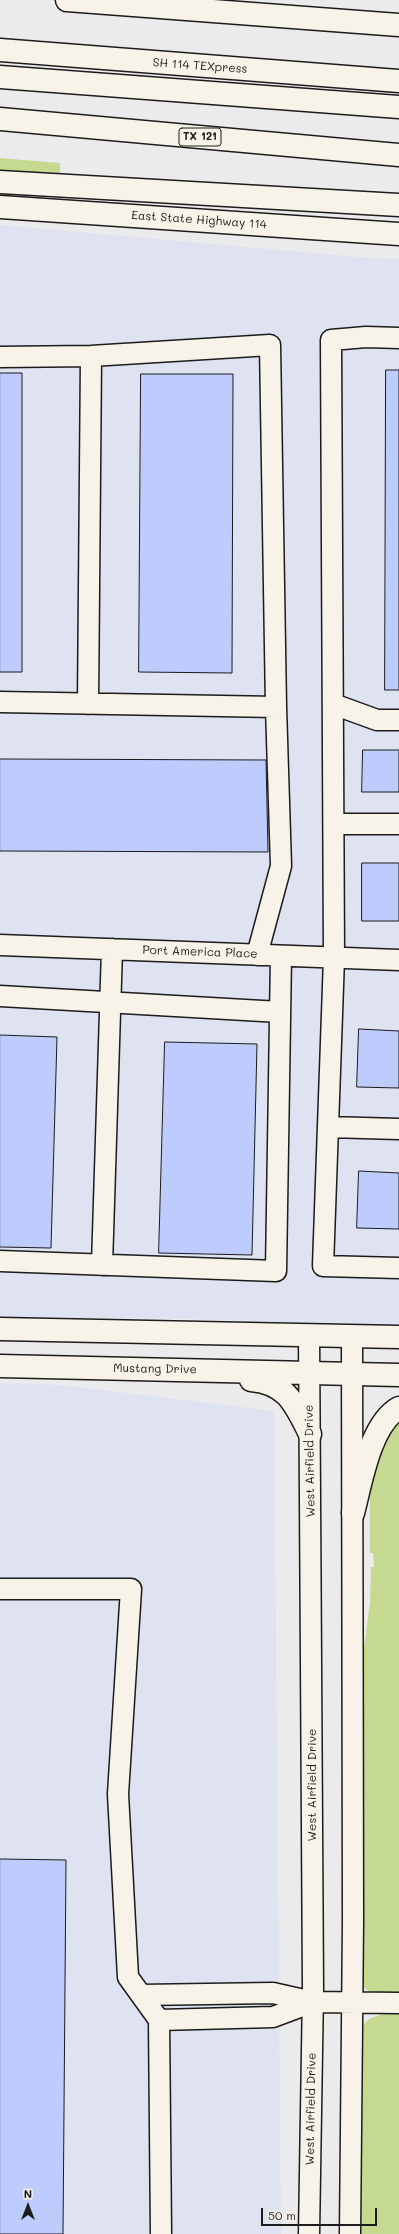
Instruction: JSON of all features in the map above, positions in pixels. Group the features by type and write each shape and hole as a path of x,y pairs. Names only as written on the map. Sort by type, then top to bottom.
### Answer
{"main road":[{"path":"67,0 399,25"},
{"name":"SH 114 TEXpress","path":"0,50 399,81"},
{"path":"0,77 399,107"},
{"name":"TX 121","path":"0,119 399,155"},
{"path":"0,182 399,205"},
{"name":"East State Highway 114","path":"0,207 399,234"},
{"path":"0,1329 399,1337"},
{"name":"Mustang Drive","path":"0,1366 399,1375"},
{"path":"94,1368 264,1381 283,1390 297,1407 310,1434"},
{"path":"353,1513 368,1455 379,1431 394,1411 399,1408"}],"street":[{"path":"399,338 366,337 331,340 334,958 323,1266 399,1268"},
{"path":"0,357 91,356 270,345 276,707 281,866 257,955"},
{"path":"88,704 91,356"},
{"path":"0,702 276,707"},
{"path":"333,704 377,720 399,720"},
{"path":"334,824 399,824"},
{"name":"Port America Place","path":"0,945 399,960"},
{"path":"102,1265 112,949"},
{"path":"0,1261 276,1271 281,956"},
{"path":"0,996 280,1012"},
{"path":"328,1127 399,1129"},
{"name":"West Airfield Drive","path":"309,1336 313,2002 309,2234"},
{"path":"350,2234 353,2002 352,1337"},
{"path":"0,1589 131,1589 118,1794 128,1977 159,2020 161,2234"},
{"path":"141,1995 273,1993 313,2002 399,2003"},
{"path":"159,2020 273,2017 313,2002"}],"shaded area":[{"path":"0,225 358,257 399,259 399,1325 188,1319 0,1317"},
{"path":"0,1383 60,1385 274,1411 281,2234 0,2234"}],"green space":[{"path":"0,158 60,163 60,177 0,174"},
{"path":"399,1423 399,2234 359,2234 360,2035 366,2021 380,2015 380,1993 371,1993 363,1987 360,1974 363,1656 370,1602 371,1567 374,1567 373,1553 370,1553 370,1477 386,1436"}],"building":[{"path":"386,370 399,370 399,690 385,690"},
{"path":"0,373 22,373 22,672 0,672"},
{"path":"141,374 233,374 232,673 139,672"},
{"path":"363,750 399,750 399,792 362,792"},
{"path":"0,759 266,760 268,852 0,851"},
{"path":"362,863 399,863 399,921 362,921"},
{"path":"359,1029 399,1031 399,1088 357,1087"},
{"path":"0,1035 57,1037 51,1248 0,1247"},
{"path":"165,1042 257,1044 252,1255 159,1253"},
{"path":"359,1171 399,1173 399,1229 357,1228"},
{"path":"0,1859 66,1860 63,2234 0,2234"}]}
